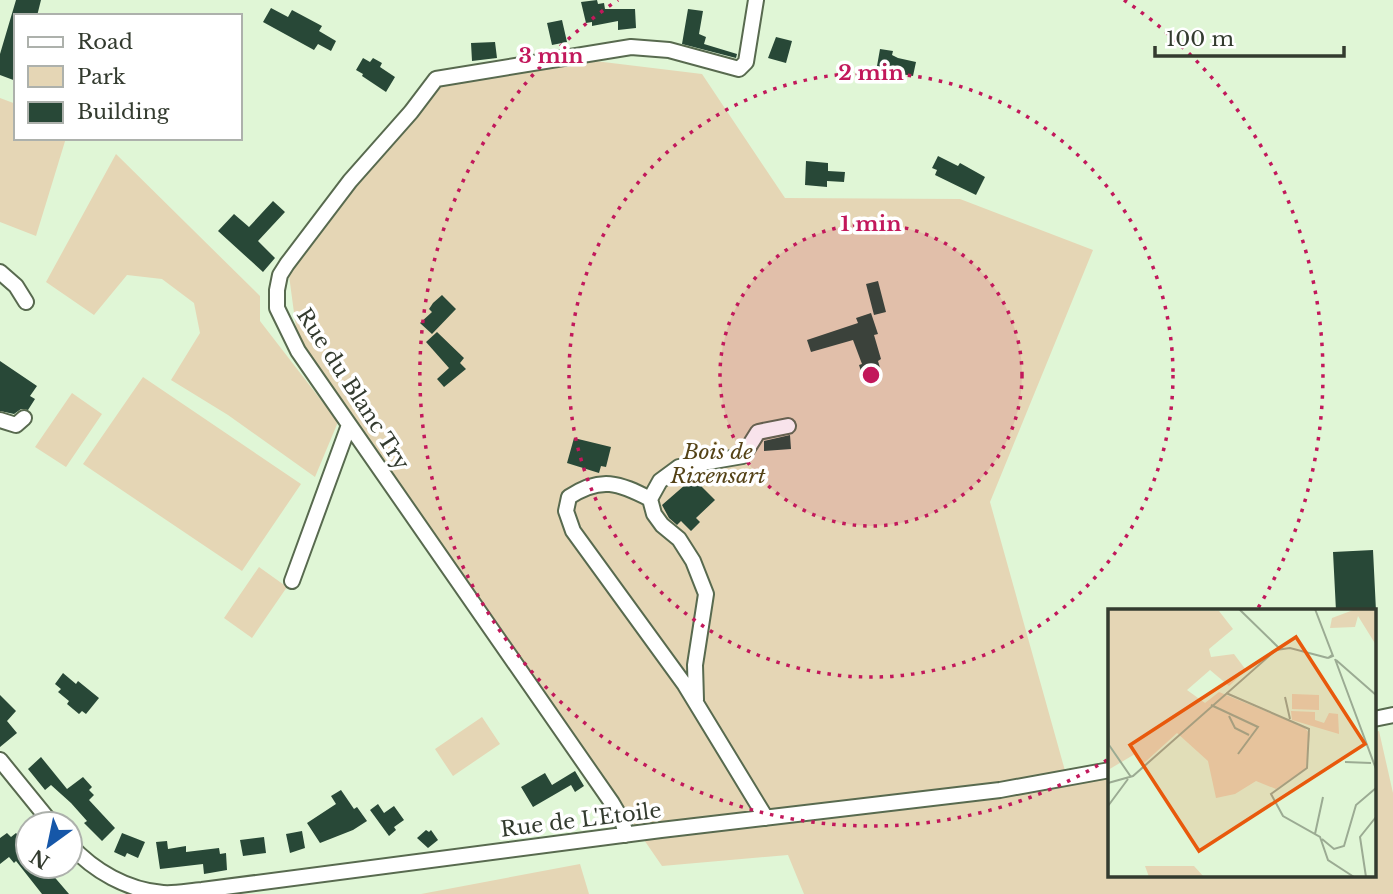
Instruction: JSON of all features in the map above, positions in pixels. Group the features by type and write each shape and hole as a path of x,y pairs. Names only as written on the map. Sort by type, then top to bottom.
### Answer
{"street":[{"name":"Rue du Blanc Try","path":"626,835 612,803 298,351 285,327 276,300 278,283 287,264 350,181 411,112 434,80 631,47 669,50 739,69 746,62 756,0"},
{"path":"0,272 16,286 26,302"},
{"path":"0,420 5,424 16,425 24,418"},
{"path":"292,581 349,425"},
{"path":"696,702 695,666 706,594 693,561 679,539 662,525 654,514 650,499 660,481 680,467 743,456 758,432 788,426"},
{"path":"650,499 625,486 608,483 583,488 569,497 566,511 573,531 696,702 766,818"},
{"path":"0,760 41,810"},
{"name":"Rue de L'Etoile","path":"84,858 95,868 138,891 163,893 202,890 1008,789 1108,770"}],"green space":[{"name":"Bois de Rixensart","path":"595,61 702,74 785,198 960,199 1093,250 990,502 1069,785 1108,778 1108,876 1376,876 1376,732 1379,731 1393,793 1393,894 804,894 788,855 662,866 297,335 288,268 445,73"},
{"path":"0,98 14,103 14,140 65,140 36,236 0,222"},
{"path":"116,154 260,296 260,321 338,422 315,477 228,415 171,380 200,333 194,303 162,279 127,275 94,315 46,282"},
{"path":"143,377 301,484 242,571 83,464"},
{"path":"72,393 102,414 66,467 35,447"},
{"path":"259,567 287,587 252,638 224,618"},
{"path":"482,717 500,744 453,776 435,749"},
{"path":"580,864 589,894 421,894"}],"building":[{"path":"16,0 41,0 38,14 14,14 14,80 0,75 0,54"},
{"path":"597,0 598,4 604,3 605,9 635,9 636,28 618,30 618,21 592,26 592,22 586,23 581,2"},
{"path":"271,8 288,17 292,10 322,26 319,31 336,41 331,51 318,44 314,50 263,22"},
{"path":"688,9 703,11 699,34 706,37 704,44 737,54 736,58 682,44"},
{"path":"562,20 567,42 552,45 547,23"},
{"path":"776,37 792,41 786,63 768,58"},
{"path":"495,42 497,58 472,61 471,43"},
{"path":"880,49 893,51 892,55 898,58 916,62 913,76 877,66"},
{"path":"363,58 370,62 373,58 382,63 380,67 395,77 386,92 356,70"},
{"path":"938,156 958,166 960,163 985,177 976,195 935,175 937,170 932,168"},
{"path":"806,161 828,163 828,171 845,172 844,182 827,181 827,187 805,185"},
{"path":"273,201 285,212 258,241 275,258 263,272 218,231 234,214 249,227"},
{"path":"878,281 886,312 874,315 866,284"},
{"path":"442,295 456,309 432,334 420,323 432,312 429,309"},
{"path":"871,313 878,334 874,335 881,359 878,361 881,371 863,377 859,365 862,364 853,340 811,352 807,340 858,323 856,318"},
{"path":"437,332 464,358 460,363 466,369 444,387 437,379 449,368 426,342"},
{"path":"0,361 37,386 30,396 35,399 28,410 21,409 14,414 0,411"},
{"path":"790,435 791,449 764,451 764,441"},
{"path":"574,438 611,447 606,467 601,466 599,473 567,463"},
{"path":"693,478 715,500 696,518 700,522 691,531 681,521 677,525 669,518 662,505"},
{"path":"1373,550 1376,609 1336,609 1333,552"},
{"path":"63,673 99,698 86,714 82,711 79,714 58,692 61,689 55,684"},
{"path":"0,695 16,711 7,721 17,733 0,747"},
{"path":"41,757 67,789 83,777 92,787 89,790 94,795 89,800 115,828 102,841 84,823 87,821 84,810 77,810 51,785 45,790 28,769"},
{"path":"575,771 584,786 575,792 571,785 533,807 521,787 545,773 552,785"},
{"path":"341,790 354,809 357,807 367,821 353,830 320,843 307,823 336,804 331,796"},
{"path":"378,804 384,813 394,806 404,820 394,827 396,830 389,836 370,810"},
{"path":"426,830 431,830 438,840 428,848 417,838"},
{"path":"302,831 305,848 290,853 286,834"},
{"path":"7,833 11,837 14,835 14,863 9,857 0,864 0,838"},
{"path":"122,833 145,842 138,858 127,853 125,857 114,852"},
{"path":"264,837 266,853 243,856 240,840"},
{"path":"167,841 168,849 186,846 186,852 219,848 220,854 226,853 227,870 204,874 203,864 160,869 156,842"},
{"path":"31,880 57,880 69,894 42,894"}]}
